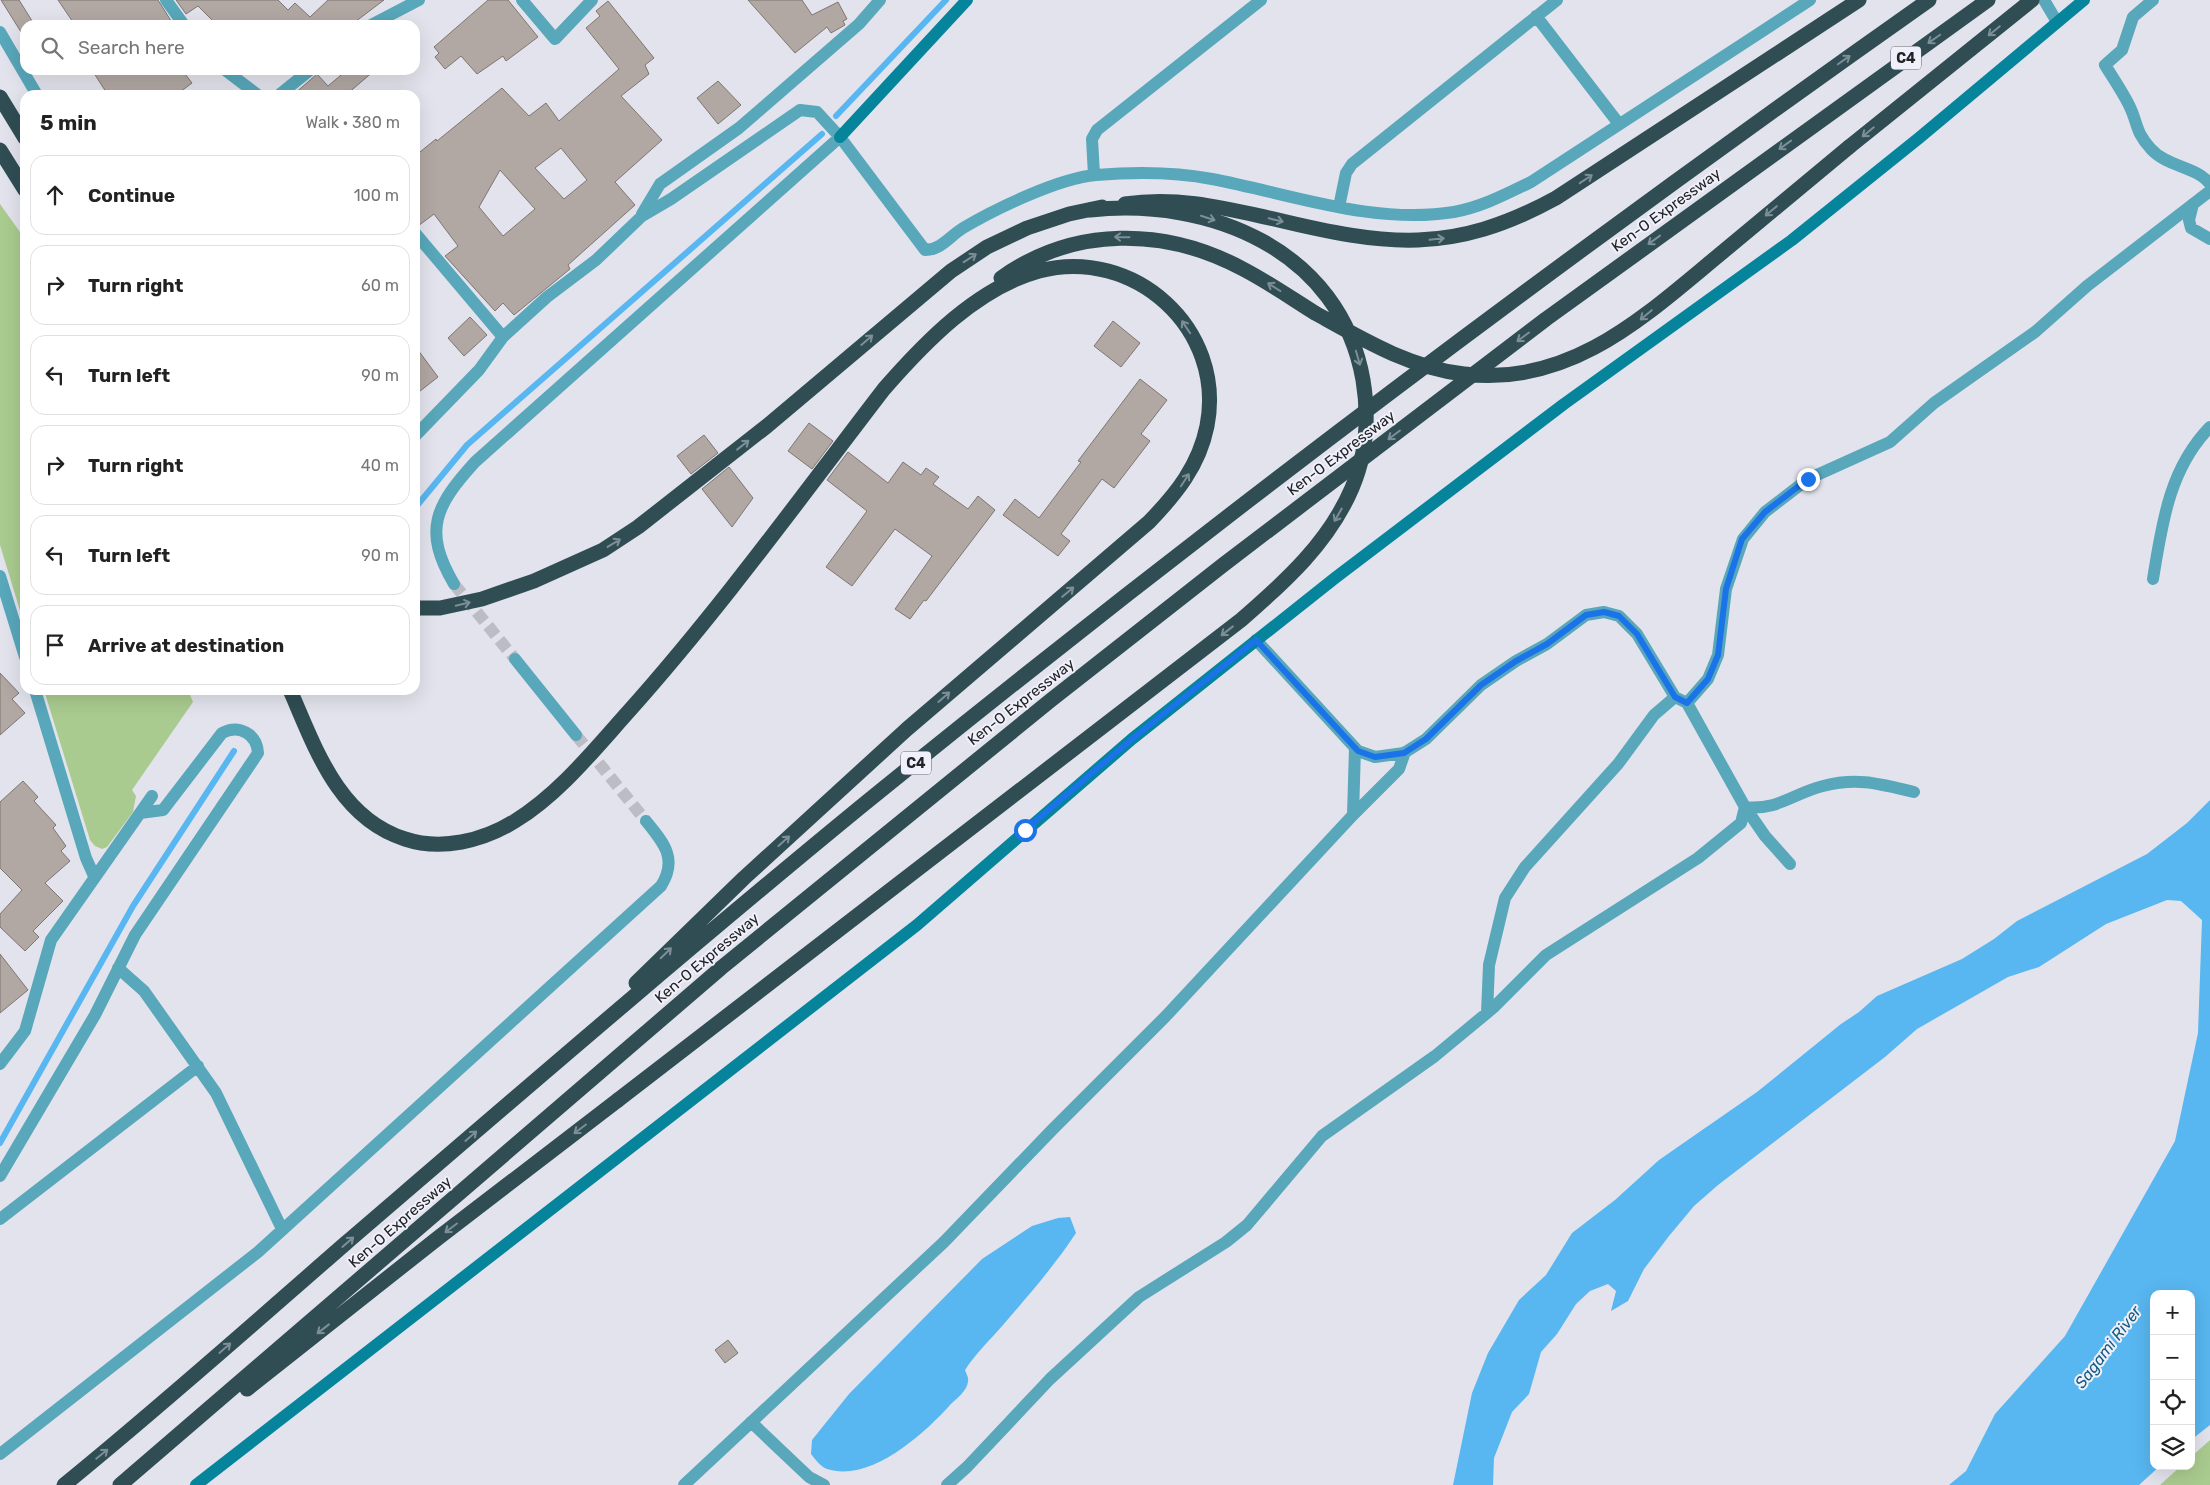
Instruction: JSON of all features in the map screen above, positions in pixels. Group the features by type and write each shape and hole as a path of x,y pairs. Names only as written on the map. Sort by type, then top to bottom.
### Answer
{"highway":[{"path":"420,608 440,608 482,599 534,581 586,559 620,540 767,426 930,287 968,259 1007,236 1049,220 1090,210 1153,201 1192,202 1334,233 1382,240 1436,240 1488,229 1512,220 1556,198 1859,0"},
{"name":"Ken-O Expressway","path":"64,1485 544,1073 860,808 1202,536 1535,284 1804,88 1929,0"},
{"name":"Ken-O Expressway","path":"120,1485 720,968 880,837 1223,565 1546,319 1988,0"},
{"path":"292,695 326,772 355,808 386,831 423,843 460,842 498,831 530,811 546,798 632,707 708,615 884,388 906,364 992,285 1029,260 1046,252 1082,241 1118,237 1160,240 1202,251 1243,269 1315,313 1392,353 1414,362 1463,374 1486,376 1527,372 1571,359 1593,350 1636,324 2032,0"},
{"path":"0,97 20,130"},
{"path":"0,150 20,182"},
{"path":"120,1485 216,1413 438,1238 1242,620 1308,556 1327,534 1353,487 1362,460 1367,412 1360,365 1353,342 1343,320 1324,292 1314,280 1279,251 1259,238 1219,222 1200,216 1158,209 1133,207 1090,210"},
{"path":"544,1073 751,871 907,729 1149,522 1173,497 1194,465 1207,425 1209,402 1202,358 1194,338 1166,302 1131,278 1112,272 1076,266 1040,271 1004,285 950,322"}],"street":[{"path":"166,0 180,20"},
{"path":"381,20 420,0"},
{"path":"522,0 556,39 592,0"},
{"path":"642,216 660,184 738,128 859,24 880,0"},
{"path":"454,584 443,566 436,545 434,526 455,484 475,462 840,137 967,0"},
{"path":"1094,175 1092,139 1097,130 1262,0"},
{"path":"1339,207 1346,173 1352,164 1557,0"},
{"path":"420,431 479,370 503,337 547,297 596,260 642,216 671,199 800,110 817,112 840,137 925,250 934,250 962,229 1044,189 1094,175 1177,175 1210,179 1339,207 1394,215 1454,212 1489,203 1531,182 1810,0"},
{"path":"2044,0 2057,22"},
{"path":"196,1485 917,925 1132,739 1256,640 1549,416 1785,246 1934,126 2084,0"},
{"path":"2153,0 2133,17 2122,50 2104,65 2129,106 2137,132 2152,150 2166,161 2204,176 2210,184"},
{"path":"1536,16 1619,124"},
{"path":"0,32 20,66"},
{"path":"25,75 34,90"},
{"path":"232,75 251,90"},
{"path":"285,90 304,75"},
{"path":"1687,703 1708,679 1718,655 1726,589 1742,539 1765,512 1808,479 1890,442 1934,403 2035,332 2087,286 2210,191"},
{"path":"2193,204 2189,220 2191,228 2210,239"},
{"path":"420,238 503,337"},
{"path":"2153,579 2166,505 2180,471 2210,427"},
{"path":"0,576 20,641"},
{"path":"1256,640 1354,748 1375,757 1405,752 1426,739 1481,685 1516,661 1547,644 1586,615 1604,612 1619,616 1637,634 1675,697 1687,703 1745,807 1765,836 1790,864"},
{"path":"515,659 576,735"},
{"path":"37,695 86,858 94,876"},
{"path":"1488,1012 1490,965 1505,898 1525,866 1618,764 1654,715 1675,697"},
{"path":"0,1176 95,1015 135,935 258,753 258,744 252,736 239,729 230,728 222,733 163,810 140,813"},
{"path":"1353,815 1354,748"},
{"path":"684,1485 944,1242 1052,1130 1166,1017 1353,815 1399,769 1405,752"},
{"path":"1745,807 1762,810 1822,786 1863,780 1914,792"},
{"path":"0,1064 25,1031 51,940 94,876 152,796"},
{"path":"947,1485 967,1467 1050,1379 1139,1297 1226,1242 1247,1225 1322,1136 1436,1056 1488,1012 1546,955 1698,858 1741,823 1745,807"},
{"path":"0,1454 258,1252 661,886 669,873 668,853 646,821"},
{"path":"118,968 144,991 216,1093 282,1229"},
{"path":"0,1219 198,1066"},
{"path":"751,1422 809,1476 824,1485"}],"green space":[{"path":"0,204 20,232 20,611 0,545"},
{"path":"46,695 190,695 193,702 132,790 136,796 133,812 107,847 102,849 95,846 90,840"},
{"path":"2210,1440 2210,1485 2160,1485 2177,1470 2195,1470 2195,1453"}],"water":[{"name":"Sagami River","path":"2210,800 2210,1425 2195,1437 2195,1290 2150,1290 2150,1470 2156,1470 2139,1485 1949,1485 1966,1471 1995,1414 2065,1336 2175,1141 2198,1033 2202,920 2181,901 2167,900 2106,924 2039,967 2008,977 1917,1029 1885,1057 1718,1185 1694,1206 1669,1236 1644,1269 1628,1301 1611,1311 1616,1291 1608,1284 1590,1291 1576,1304 1557,1334 1541,1352 1529,1394 1512,1412 1494,1458 1493,1485 1453,1485 1472,1393 1488,1353 1519,1300 1546,1275 1572,1233 1615,1200 1659,1160 1757,1092 1877,996 1962,959 1994,939 2017,921 2147,854 2187,823"},
{"path":"1070,1217 1076,1233 1041,1280 969,1364 965,1370 968,1377 966,1388 939,1417 911,1442 878,1463 861,1469 844,1471 827,1469 818,1463 811,1454 812,1440 849,1394 982,1259 1032,1226 1058,1218"}],"building":[{"path":"1,0 19,0 32,20 20,20 20,30"},
{"path":"58,0 158,0 170,20 72,20"},
{"path":"176,0 278,0 288,10 295,3 310,17 328,0 384,0 358,20 212,20 198,6 186,14"},
{"path":"488,0 508,0 538,37 506,61 503,56 477,74 461,56 445,69 435,57 439,53 434,47"},
{"path":"748,0 802,0 812,15 838,2 847,19 843,21 845,25 831,33 827,27 795,53"},
{"path":"608,1 654,58 645,65 649,74 621,96 662,140 615,182 635,205 568,265 570,269 514,315 503,303 495,311 445,256 458,246 434,214 420,224 420,152 436,139 437,141 502,88 529,116 546,103 559,121 619,69 586,28 600,16 596,11","holes":["561,148 587,180 564,199 535,168","500,170 535,209 503,236 479,207"]},
{"path":"95,75 186,75 192,83 183,90 105,90"},
{"path":"316,75 328,86 341,75 369,75 352,90 299,90"},
{"path":"718,81 741,105 718,124 697,98"},
{"path":"470,317 487,335 464,356 448,338"},
{"path":"1113,321 1140,343 1121,367 1094,346"},
{"path":"420,353 438,377 420,391"},
{"path":"1140,379 1167,400 1141,434 1150,441 1114,488 1102,479 1061,534 1070,541 1058,556 1003,515 1015,499 1039,518 1081,462 1078,461"},
{"path":"809,423 833,441 812,469 788,451"},
{"path":"704,435 718,453 691,474 677,456"},
{"path":"848,452 888,483 903,462 921,475 926,468 939,477 933,484 968,509 978,496 995,510 926,601 924,600 910,619 895,609 932,556 895,529 852,586 826,567 867,511 827,480"},
{"path":"729,467 753,498 732,527 702,489"},
{"path":"0,673 19,693 12,699 25,713 0,735"},
{"path":"23,781 38,797 34,801 56,825 53,828 66,846 61,851 70,861 45,883 63,901 33,931 39,937 25,951 0,927 0,914 22,890 0,868 0,802"},
{"path":"0,954 28,990 0,1013"},
{"path":"728,1340 738,1353 725,1363 715,1350"}],"waterway":[{"path":"836,116 946,0"},
{"path":"420,502 467,445 822,134"},
{"path":"0,1143 133,906 234,751"}],"tunnel":[{"path":"454,584 515,659"},
{"path":"576,735 646,821"}],"route":[{"path":"1025,830 1132,739 1256,640 1358,751 1375,757 1404,753 1426,739 1481,685 1516,661 1547,644 1586,615 1604,612 1619,616 1637,634 1675,697 1687,703 1708,679 1718,655 1726,589 1742,539 1765,512 1808,479"}]}
